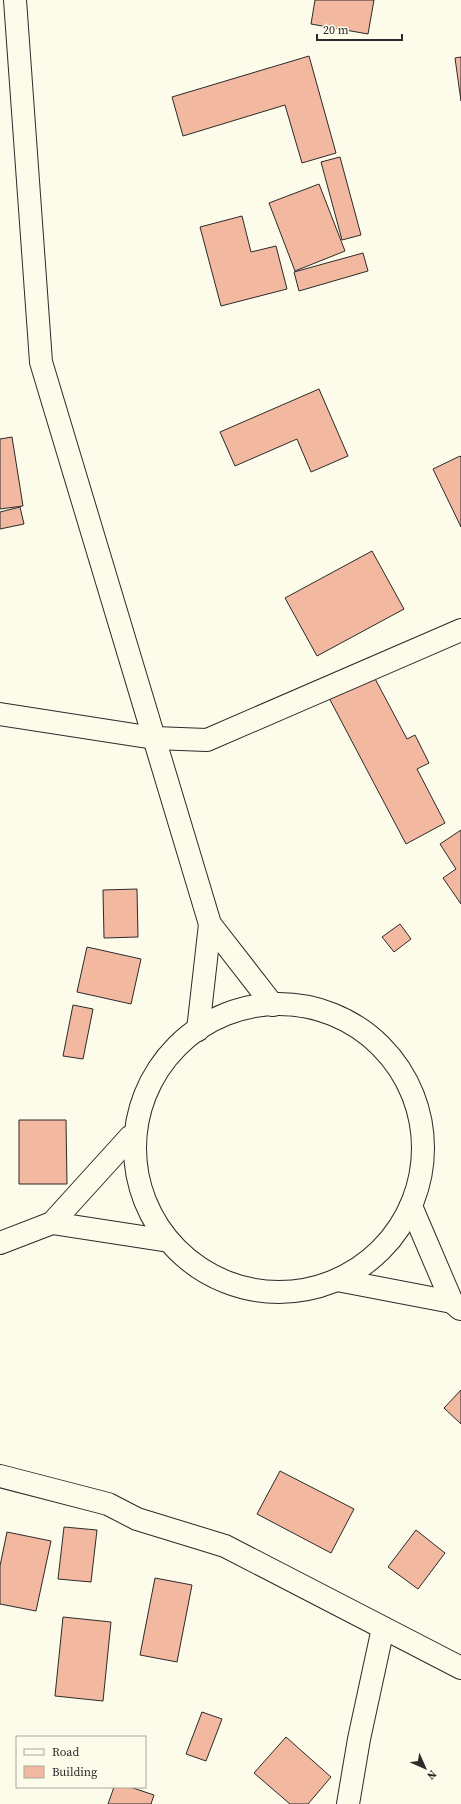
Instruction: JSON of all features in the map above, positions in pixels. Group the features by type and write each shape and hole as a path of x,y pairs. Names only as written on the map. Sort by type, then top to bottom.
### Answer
{"main road":[{"path":"15,0 41,362 210,924 273,1005"},
{"path":"0,714 154,738 207,740 461,630"},
{"path":"198,1030 210,924"},
{"path":"0,1243 52,1223 130,1137 139,1109 160,1068 178,1047 198,1030 221,1017 246,1009 273,1005 300,1006 325,1011 349,1022 376,1042 390,1056 405,1078 416,1101 422,1127 423,1154 419,1180 411,1206 398,1229 381,1250 361,1267 337,1280 312,1288 286,1292 259,1291 234,1285 209,1274 188,1260 169,1241 154,1219 143,1195 130,1137"},
{"path":"411,1206 457,1306"},
{"path":"52,1223 169,1241"},
{"path":"337,1280 457,1306"},
{"path":"0,1476 108,1504 137,1518 225,1546 461,1668"},
{"path":"348,1804 359,1739 383,1628"}],"building":[{"path":"315,0 374,0 368,34 311,24"},
{"path":"309,56 336,153 302,163 285,105 183,136 172,97"},
{"path":"461,57 461,101 455,58"},
{"path":"340,157 361,235 342,240 321,162"},
{"path":"319,184 345,251 295,271 269,203"},
{"path":"242,216 251,252 276,246 287,289 221,306 200,227"},
{"path":"363,253 368,271 299,291 294,272"},
{"path":"319,389 348,456 311,472 297,439 235,466 220,432"},
{"path":"12,437 23,506 0,509 0,439"},
{"path":"460,456 461,457 461,527 433,469"},
{"path":"20,507 24,524 0,529 0,512"},
{"path":"372,551 404,609 317,656 285,598"},
{"path":"372,673 407,739 415,735 429,763 417,769 445,823 406,844 328,696"},
{"path":"461,830 461,904 443,878 456,869 440,844"},
{"path":"137,889 138,937 104,938 103,890"},
{"path":"400,924 411,939 394,952 382,937"},
{"path":"87,947 141,959 131,1004 77,992"},
{"path":"73,1005 93,1009 83,1059 63,1056"},
{"path":"19,1120 66,1120 67,1184 19,1184"},
{"path":"461,1390 461,1424 444,1408"},
{"path":"280,1471 354,1509 331,1553 257,1514"},
{"path":"64,1527 97,1530 91,1582 58,1579"},
{"path":"416,1530 445,1553 418,1589 388,1567"},
{"path":"7,1532 51,1541 36,1611 0,1604 0,1566"},
{"path":"155,1578 192,1585 177,1662 140,1655"},
{"path":"63,1617 111,1622 103,1701 55,1696"},
{"path":"202,1712 222,1719 206,1761 186,1754"},
{"path":"286,1737 331,1777 308,1804 290,1804 254,1773"},
{"path":"114,1788 133,1788 154,1795 151,1804 108,1804"}]}
